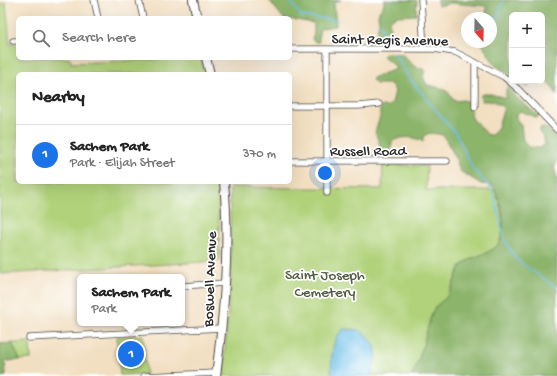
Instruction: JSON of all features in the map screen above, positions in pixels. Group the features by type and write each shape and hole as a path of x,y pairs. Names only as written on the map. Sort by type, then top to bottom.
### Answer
{"main road":[{"path":"193,0 197,16"},
{"path":"206,60 210,72"},
{"name":"Boswell Avenue","path":"216,374 222,328 225,283 224,184"}],"street":[{"path":"94,0 98,16"},
{"path":"139,0 143,16"},
{"path":"421,0 424,49"},
{"name":"Saint Regis Avenue","path":"292,49 424,49 451,51 475,62 510,82 557,130"},
{"path":"327,49 327,193"},
{"path":"475,62 475,107"},
{"path":"292,106 379,104"},
{"name":"Russell Road","path":"292,161 447,161"},
{"path":"185,286 225,283"},
{"path":"29,338 222,328"},
{"path":"144,376 216,374"}],"green space":[{"path":"269,0 341,0 334,3 336,26 321,28 319,32 319,42 315,42 312,39 314,33 314,23 292,19 292,16 281,16"},
{"path":"384,0 417,0 416,15 396,16 389,21 390,31 394,43 381,42 378,40 376,35 379,24 378,15 384,4"},
{"path":"437,0 557,0 557,95 545,79 545,12 509,12 509,74 495,65 485,48 497,48 497,12 486,12 486,6 451,3 438,6"},
{"path":"6,3 10,44 16,44 16,60 70,60 71,63 149,60 201,60 204,72 16,72 16,184 218,184 220,261 0,274 0,4"},
{"path":"387,53 402,54 414,66 425,70 423,77 427,85 441,88 448,92 454,101 464,100 470,103 472,118 488,135 492,135 498,127 504,107 493,101 482,101 480,96 482,94 491,94 506,98 506,90 508,86 517,98 538,116 537,118 521,111 516,114 516,118 521,126 523,140 528,147 540,148 545,145 544,138 539,132 541,127 548,129 557,139 557,162 554,168 557,177 557,376 412,376 433,310 448,295 459,270 465,262 489,251 498,244 501,238 503,218 500,203 495,190 491,185 481,184 460,171 455,156 443,135 432,133 427,134 423,137 423,142 412,138 398,139 392,142 390,155 382,156 379,154 380,145 375,132 380,117 380,108 382,106 388,107 392,103 395,91 391,84 376,84 372,80 374,77 396,69 395,66 383,56"},
{"path":"522,84 530,84 527,88"},
{"name":"Saint Joseph Cemetery","path":"383,165 427,166 426,190 495,190 503,220 501,238 498,244 488,252 464,263 458,272 448,295 435,308 412,376 223,376 231,274 230,187 382,189"},
{"path":"143,335 146,374 120,375 117,337"},
{"path":"30,342 31,359 5,361 6,376 0,376 0,344"},
{"path":"12,343 20,360 5,361 6,376 0,376 0,344"}],"water":[{"path":"344,329 359,330 371,340 374,345 376,355 371,376 331,376 334,344 339,333"}],"waterway":[{"path":"289,0 301,16 337,20"},
{"path":"497,17 504,0"},
{"path":"377,25 381,26 390,43"},
{"path":"395,54 409,78 457,135 473,169 490,187 494,195 505,241 517,260 557,288"}],"place":[{"name":"Sachem Park","path":"131,354"}]}
